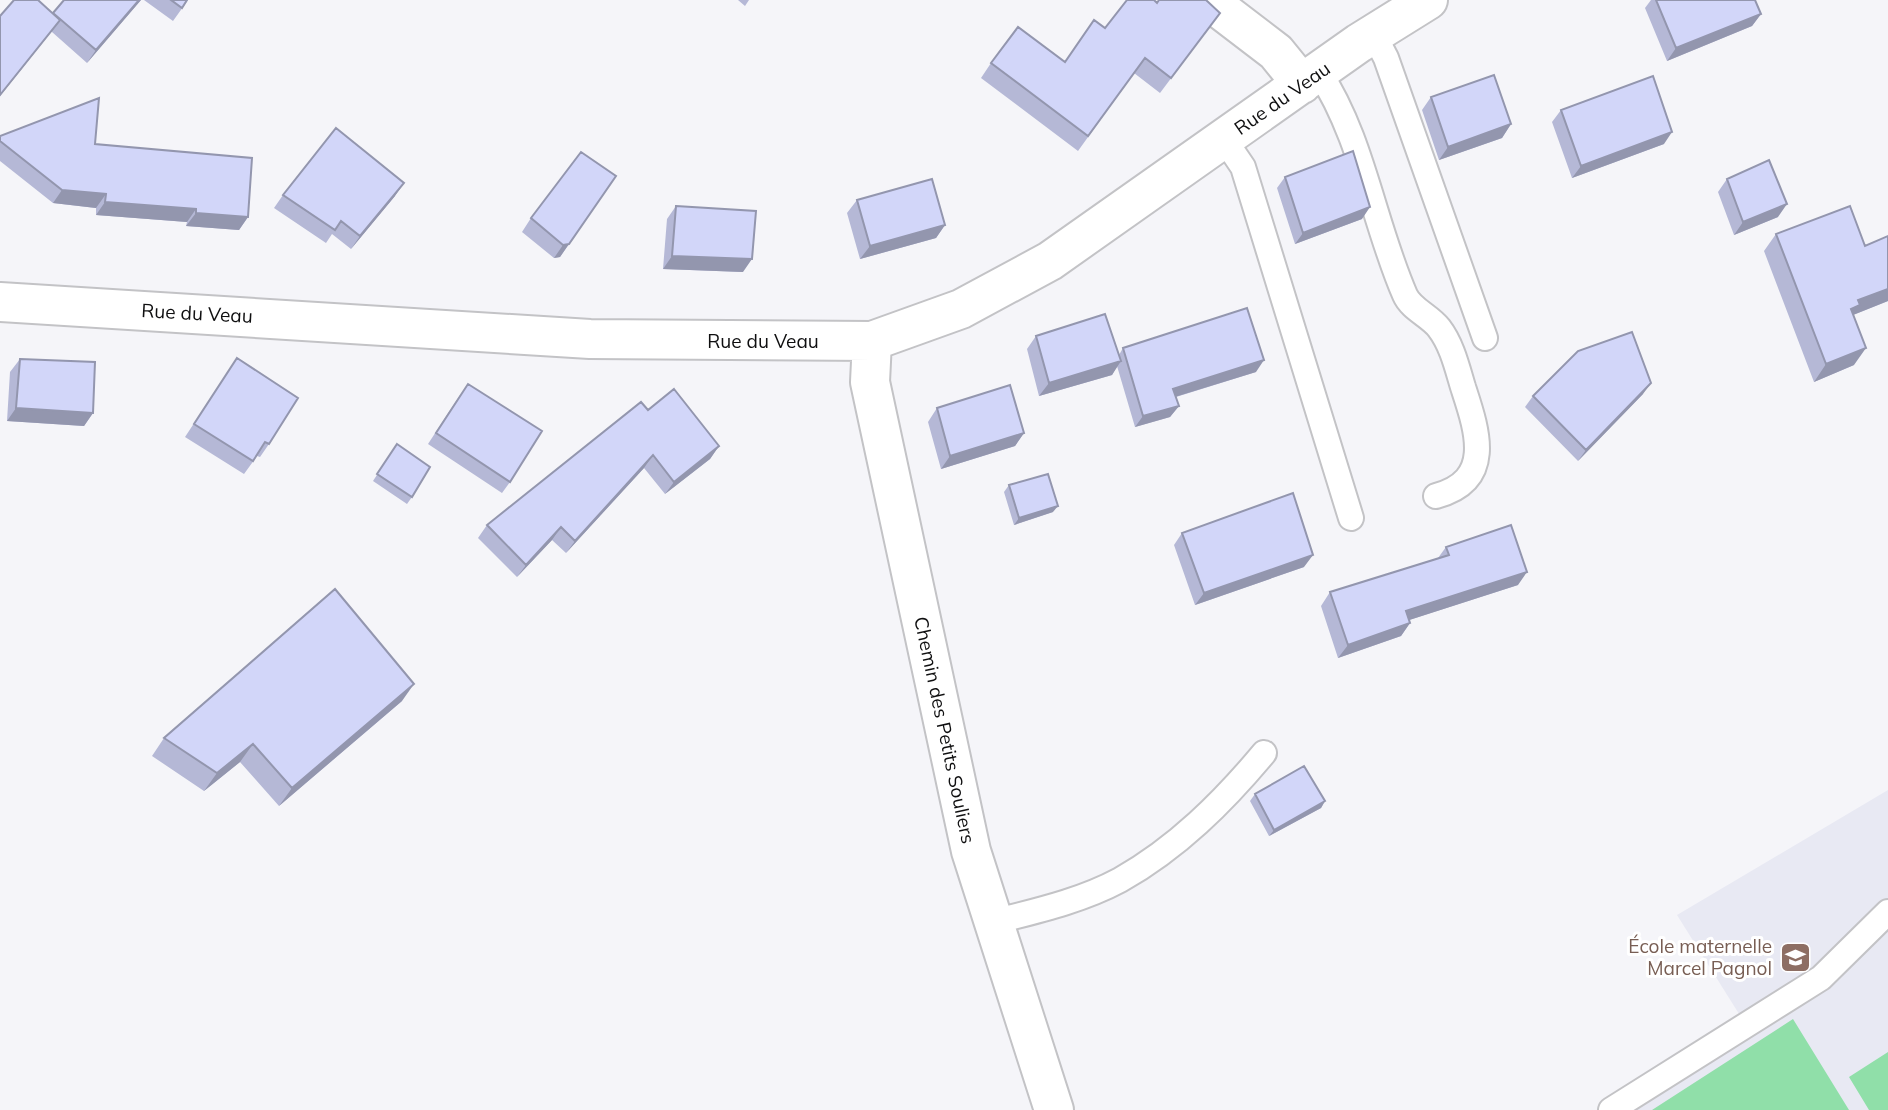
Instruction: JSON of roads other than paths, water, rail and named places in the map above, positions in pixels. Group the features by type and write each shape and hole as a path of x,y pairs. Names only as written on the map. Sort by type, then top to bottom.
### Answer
{"street":[{"path":"1209,0 1310,78"},
{"name":"Rue du Veau","path":"0,302 590,339 872,341 961,309 1050,261 1310,78 1428,0"},
{"name":"Chemin des Petits Souliers","path":"872,341 870,382 971,851 1054,1110"}],"lane":[{"path":"1374,34 1386,58 1485,338"},
{"path":"1310,78 1339,103 1406,298 1439,327 1451,347 1477,429 1477,455 1470,475 1455,491 1436,496"},
{"path":"1224,139 1243,167 1350,518"},
{"path":"993,922 1062,904 1120,880 1179,839 1220,805 1264,753"},
{"path":"1611,1110 1821,978 1888,912"}],"place":[{"name":"École maternelle Marcel Pagnol","path":"1795,957"}]}
